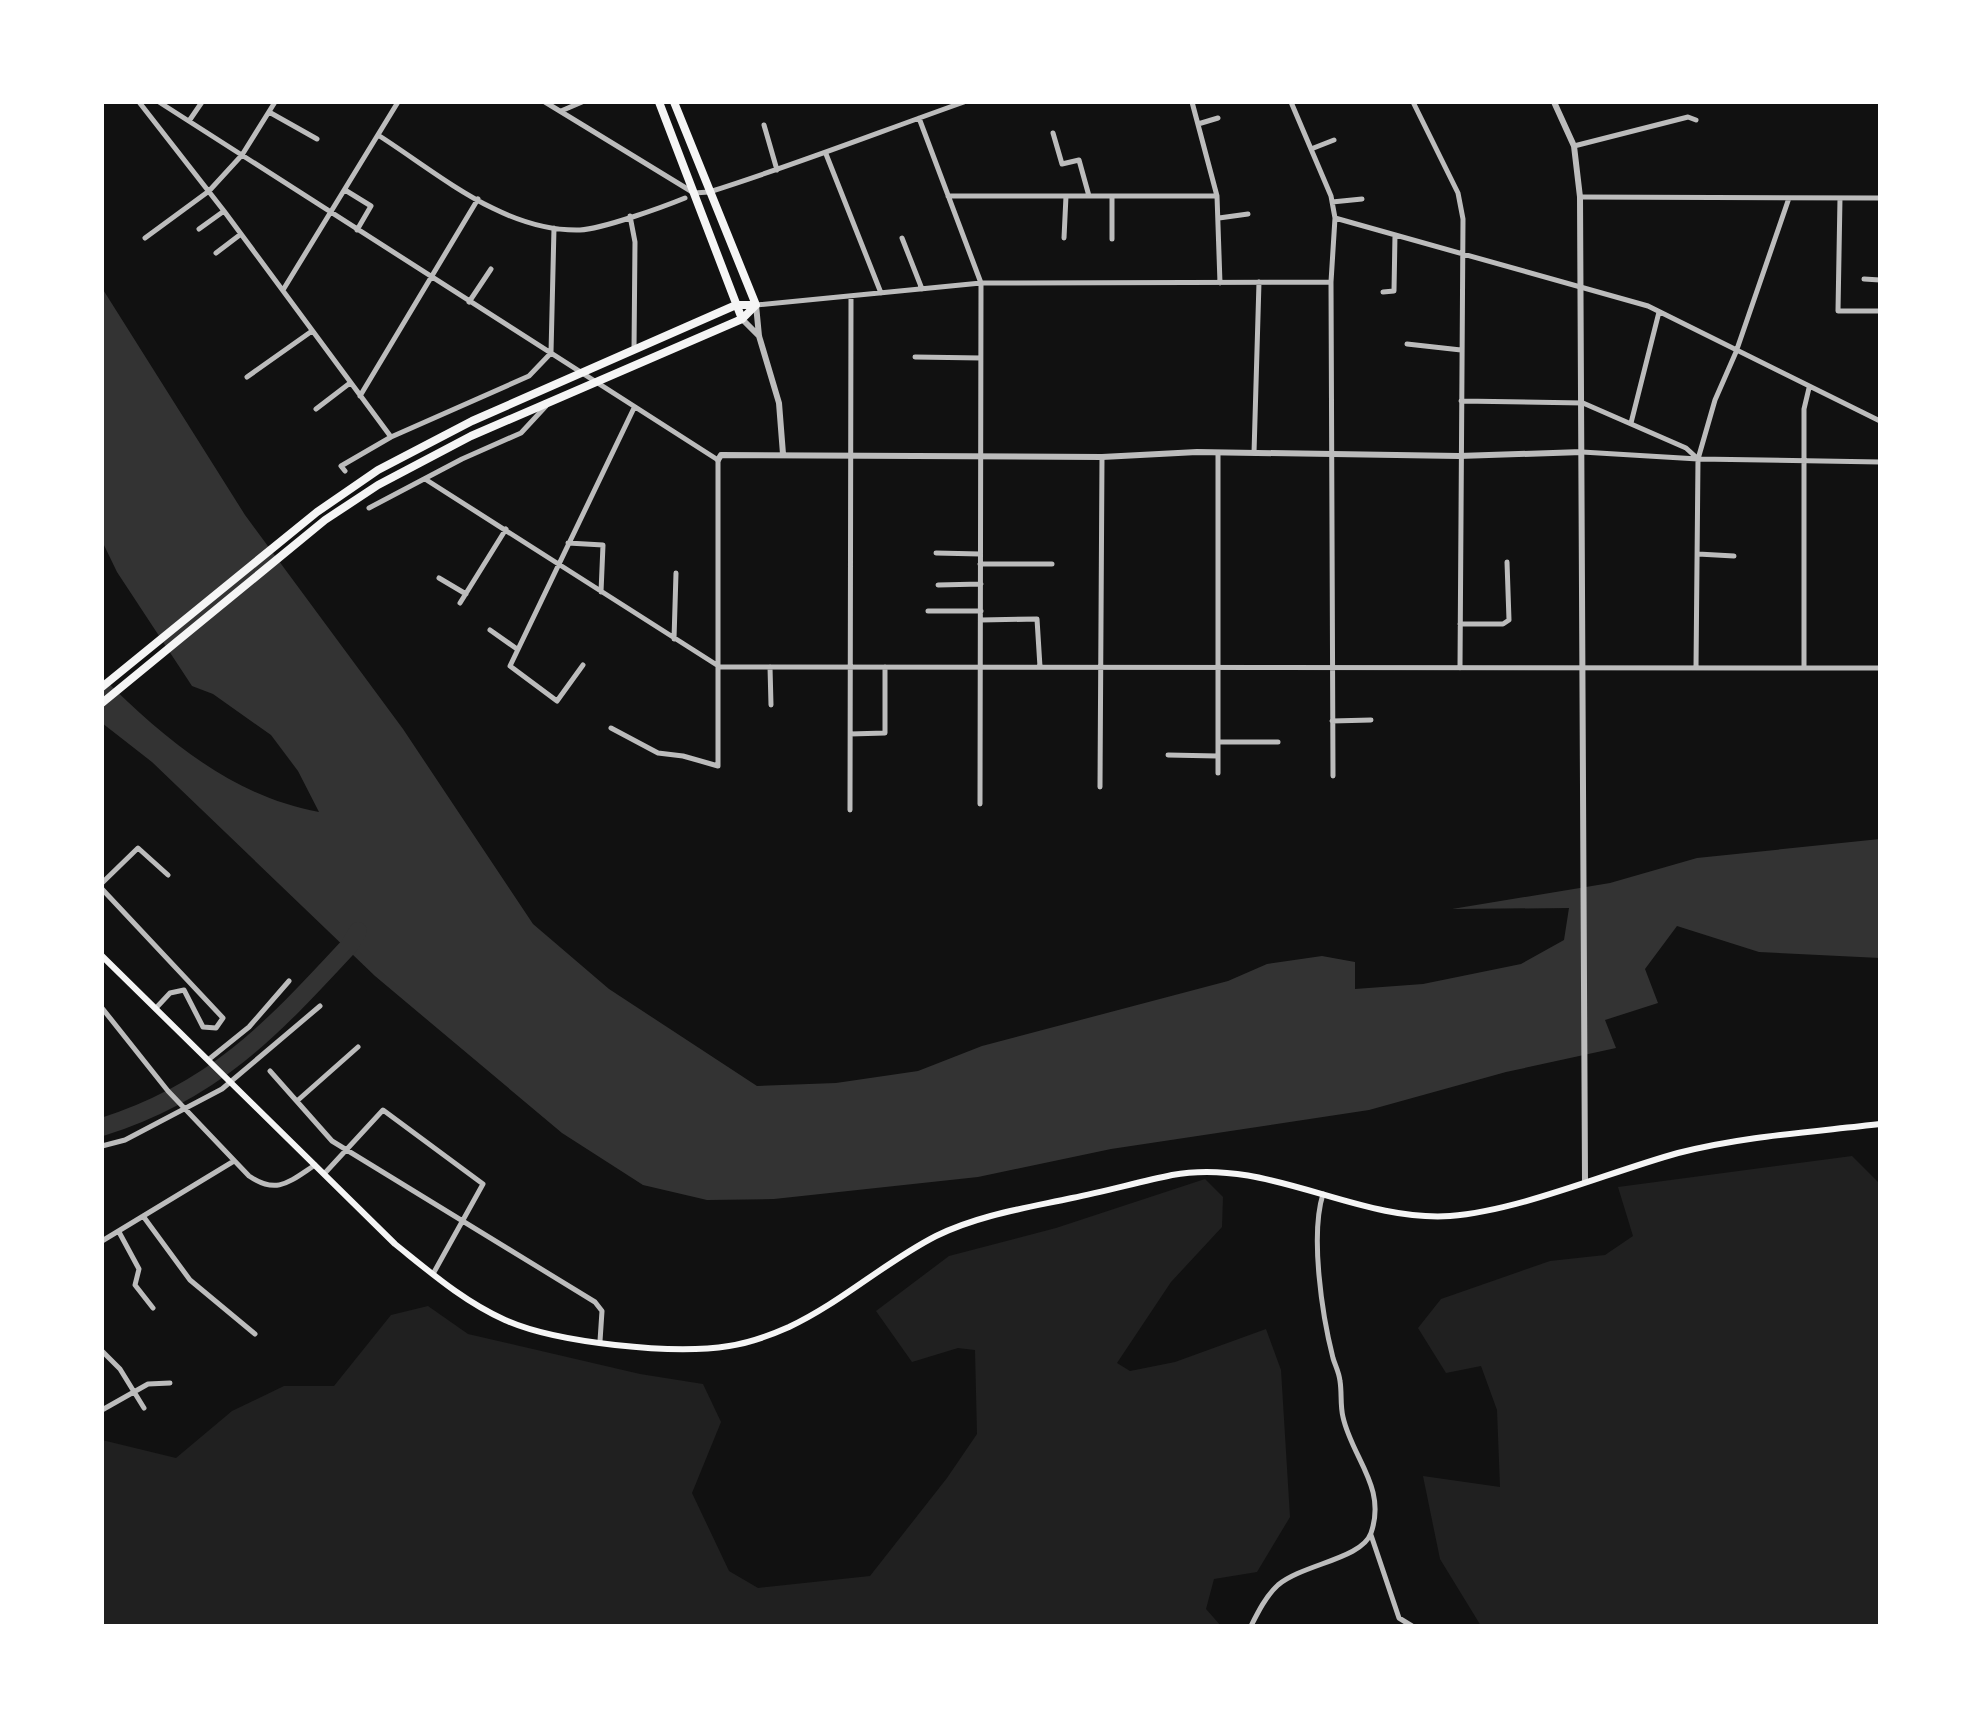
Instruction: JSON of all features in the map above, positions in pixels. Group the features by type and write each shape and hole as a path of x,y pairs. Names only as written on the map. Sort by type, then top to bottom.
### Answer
{"highway":[{"path":"659,102 742,319"},
{"path":"674,102 756,305"},
{"path":"102,687 317,512 411,451 736,305 756,305"},
{"path":"102,703 325,520 413,464 742,319 756,305"}],"main road":[{"path":"102,956 395,1244 468,1300 533,1331 657,1348 733,1346 799,1322 937,1236 961,1226 1007,1211 1174,1175 1231,1172 1411,1214 1450,1216 1503,1206 1585,1180 1733,1141 1880,1124"}],"street":[{"path":"139,102 209,191 391,437"},
{"path":"159,102 718,460"},
{"path":"189,121 202,102"},
{"path":"145,238 209,191 242,155 275,102"},
{"path":"283,290 398,102"},
{"path":"545,102 694,193 709,192 826,154 964,102"},
{"path":"560,111 582,102"},
{"path":"1192,102 1217,196 1220,283"},
{"path":"1291,102 1332,202 1335,218 1331,282 1331,454 1335,535 1333,776"},
{"path":"1413,102 1458,193 1463,219 1459,456 1460,668"},
{"path":"1554,102 1574,146 1580,197 1585,1180"},
{"path":"269,112 317,139"},
{"path":"1574,146 1688,117 1696,120"},
{"path":"919,118 981,283 980,804"},
{"path":"1198,124 1218,118"},
{"path":"764,125 777,170"},
{"path":"1053,133 1062,164 1079,160 1089,196"},
{"path":"378,135 507,216 554,228 583,230 685,198"},
{"path":"1311,149 1334,140"},
{"path":"826,154 881,293"},
{"path":"345,190 371,206 357,230"},
{"path":"948,196 1217,196"},
{"path":"1064,238 1066,196"},
{"path":"1112,196 1112,239"},
{"path":"1580,197 1880,198"},
{"path":"1696,668 1698,459 1715,400 1736,352 1789,198"},
{"path":"1840,198 1838,311 1880,311"},
{"path":"360,396 478,199"},
{"path":"1332,202 1362,199"},
{"path":"199,229 224,211"},
{"path":"1219,218 1248,214"},
{"path":"630,216 635,242 634,352"},
{"path":"1335,218 1659,312 1880,421"},
{"path":"345,471 341,466 391,437 529,376 551,353 554,228"},
{"path":"216,253 241,234"},
{"path":"1383,292 1394,291 1395,235"},
{"path":"902,238 922,289"},
{"path":"469,302 491,269"},
{"path":"1864,279 1880,280"},
{"path":"1254,453 1259,282"},
{"path":"783,454 779,403 759,336 756,305 981,283 1331,282"},
{"path":"850,810 851,296"},
{"path":"1631,423 1659,312"},
{"path":"742,319 759,336"},
{"path":"247,377 312,331"},
{"path":"1407,344 1461,350"},
{"path":"915,357 981,358"},
{"path":"316,409 350,383"},
{"path":"1804,668 1804,409 1809,388"},
{"path":"1461,401 1583,403 1686,448 1698,459"},
{"path":"369,508 521,433 549,403"},
{"path":"583,665 557,701 510,666 634,408"},
{"path":"611,728 658,753 718,766 718,460 721,455 1102,457 1254,453 1459,456 1582,452 1804,463 1880,462"},
{"path":"1218,453 1218,773"},
{"path":"1100,787 1102,457"},
{"path":"425,479 720,667 1880,668"},
{"path":"460,603 506,529"},
{"path":"568,543 603,545 601,592"},
{"path":"936,553 980,554"},
{"path":"1698,554 1734,556"},
{"path":"1460,624 1503,624 1509,620 1507,562"},
{"path":"980,564 1052,564"},
{"path":"674,640 676,573"},
{"path":"439,578 466,594"},
{"path":"938,585 981,584"},
{"path":"928,611 981,611"},
{"path":"981,620 1037,619 1040,667"},
{"path":"490,630 517,649"},
{"path":"770,667 771,705"},
{"path":"850,734 885,733 885,667"},
{"path":"1332,721 1371,720"},
{"path":"1218,742 1278,742"},
{"path":"1168,755 1217,756"},
{"path":"102,883 138,848 168,875"},
{"path":"102,889 223,1018 216,1028 203,1027 184,990 170,993 156,1008"},
{"path":"210,1062 249,1027 289,981"},
{"path":"102,1146 125,1140 229,1083 320,1006"},
{"path":"102,1008 168,1091 234,1161 264,1187 285,1184 315,1165"},
{"path":"297,1101 358,1047"},
{"path":"270,1071 332,1141 595,1302 602,1311 600,1341"},
{"path":"324,1174 383,1110 483,1184 433,1274"},
{"path":"102,1241 234,1161"},
{"path":"1323,1194 1318,1210 1318,1249 1333,1359 1340,1379 1343,1418 1372,1483 1371,1535 1399,1618 1412,1626"},
{"path":"143,1216 190,1280 255,1334"},
{"path":"119,1232 139,1269 135,1285 153,1308"},
{"path":"102,1351 135,1391 144,1408"},
{"path":"102,1410 158,1381 170,1383"},
{"path":"1251,1626 1278,1585 1311,1565 1356,1552 1371,1535"}],"shaded area":[{"path":"102,288 245,515 403,729 533,924 609,989 757,1086 836,1083 918,1071 982,1046 1228,981 1267,964 1322,956 1355,962 1355,989 1423,984 1521,964 1564,940 1569,908 1452,909 1610,883 1697,858 1880,839 1880,958 1759,952 1677,926 1645,969 1658,1003 1605,1020 1616,1048 1506,1072 1369,1110 1111,1149 978,1177 774,1199 707,1200 643,1185 562,1133 375,976 152,762 102,723 102,677 150,722 228,778 257,793 319,812 298,771 271,735 213,694 192,686 117,572 102,541"},
{"path":"1852,1156 1880,1184 1880,1626 1481,1626 1440,1559 1423,1476 1500,1487 1497,1410 1481,1366 1446,1373 1418,1328 1441,1299 1550,1261 1605,1255 1633,1236 1618,1187"},
{"path":"1205,1179 1223,1197 1222,1227 1171,1282 1117,1363 1130,1371 1175,1362 1266,1329 1281,1370 1290,1517 1257,1572 1214,1579 1206,1609 1221,1626 102,1626 102,1440 176,1458 232,1411 284,1386 334,1386 391,1315 428,1306 468,1334 640,1374 703,1384 721,1422 692,1493 729,1571 758,1588 870,1576 947,1478 977,1434 975,1350 958,1348 912,1362 876,1311 949,1256 1056,1228"}],"waterway":[{"path":"102,1127 177,1096 239,1054 294,1004 349,946 358,931"}]}
